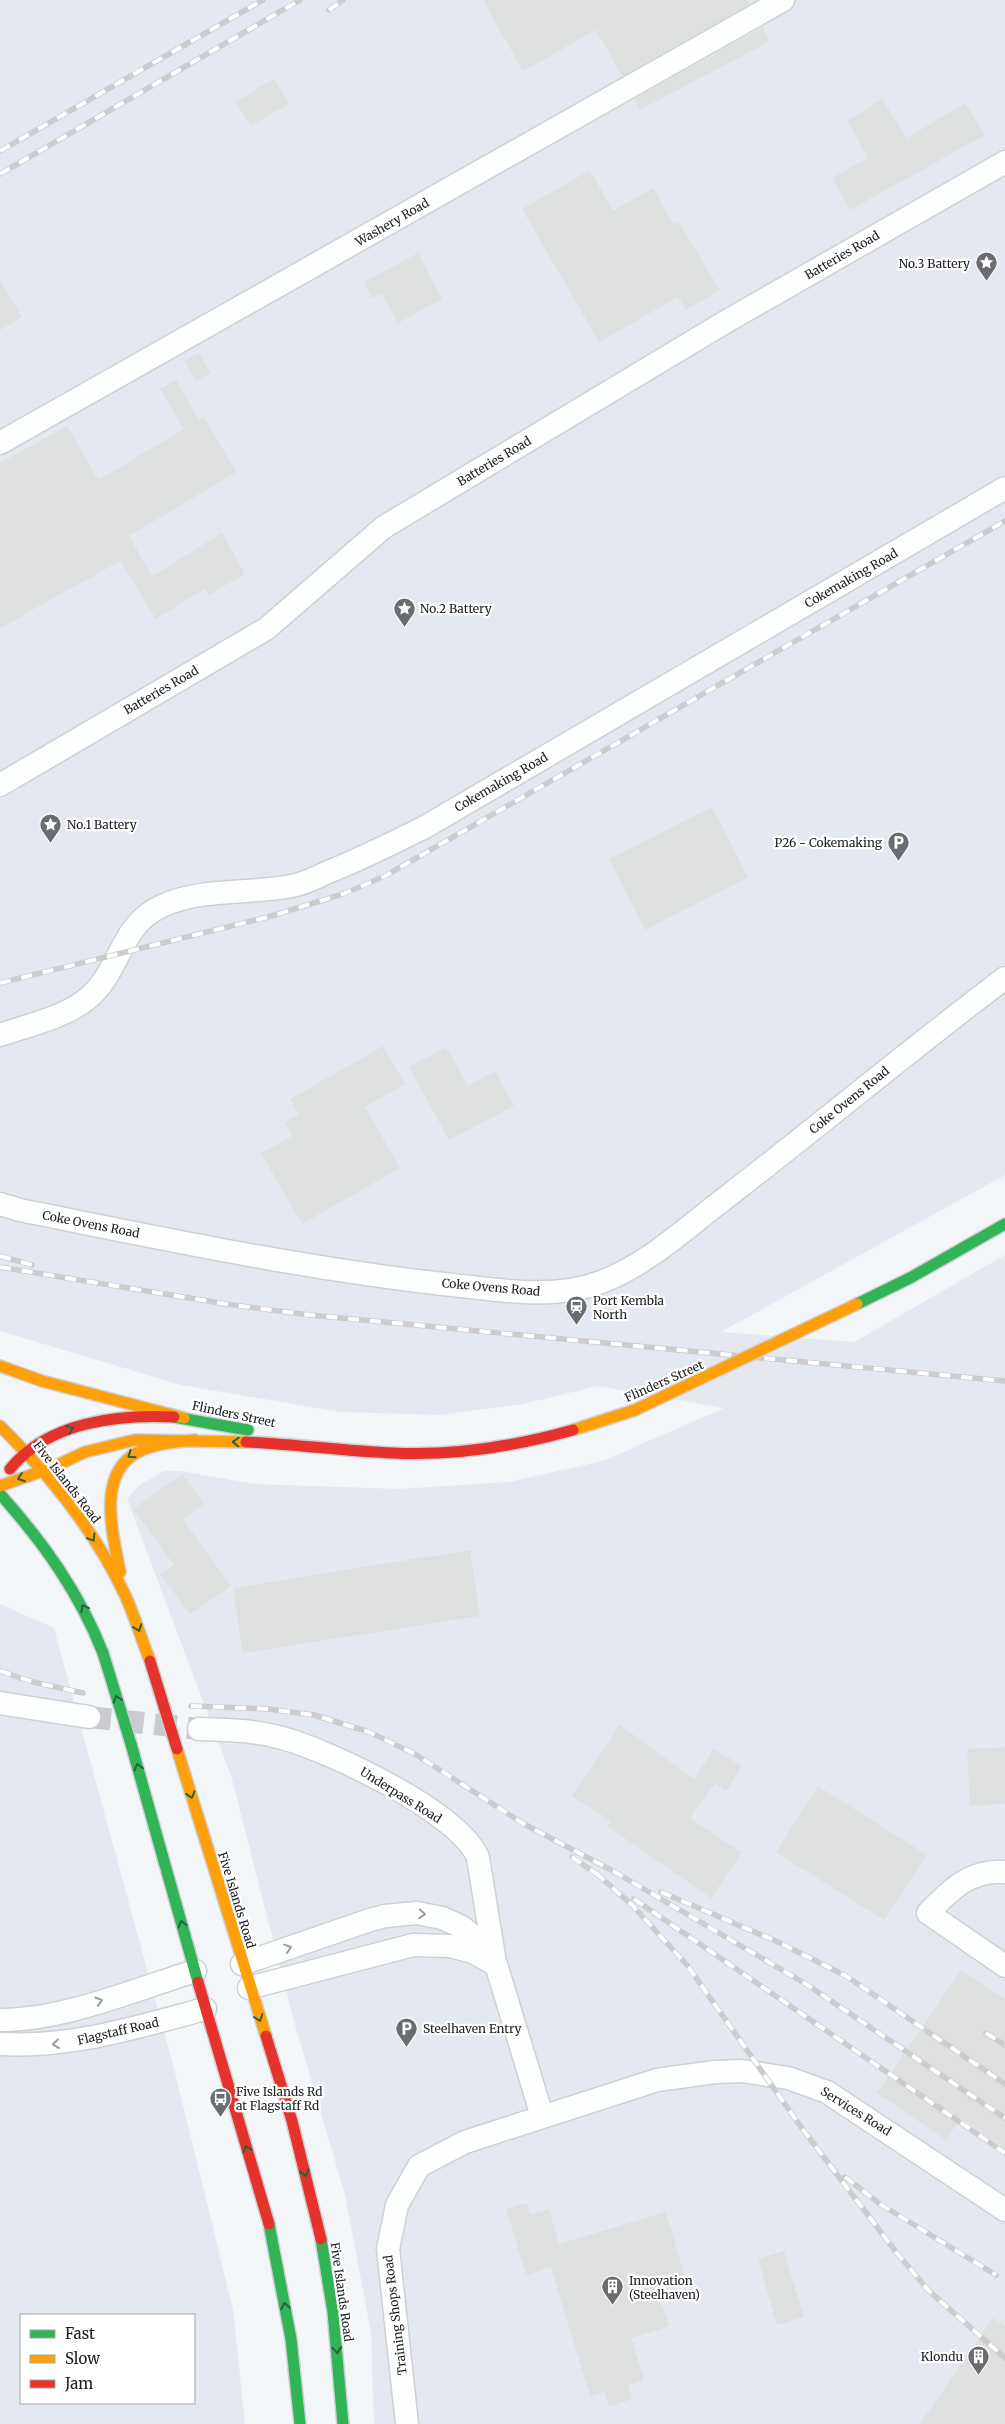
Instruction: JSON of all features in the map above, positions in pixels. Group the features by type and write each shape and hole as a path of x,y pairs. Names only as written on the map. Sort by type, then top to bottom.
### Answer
{"main road":[{"name":"Flinders Street","path":"0,1486 85,1452 118,1443 150,1439 303,1444 394,1453 456,1451 541,1439 586,1427 634,1410 910,1278 1005,1224"},
{"path":"0,1366 42,1381 184,1418"},
{"name":"Flinders Street","path":"0,1481 26,1451 67,1430 105,1418 139,1415 184,1418 225,1424 303,1444"},
{"name":"Five Islands Road","path":"0,1426 43,1470 85,1526 125,1595 150,1661 249,1988 292,2121 319,2225 334,2312 343,2424"},
{"path":"125,1595 110,1503 112,1485 118,1469 127,1458 142,1449 167,1442 195,1440"},
{"path":"0,1494 27,1523 77,1596 94,1630 132,1744 205,2009 270,2227 291,2338 300,2424"}],"street":[{"name":"Washery Road","path":"0,443 783,0"},
{"name":"Batteries Road","path":"0,785 266,629 384,527 727,321 1005,162"},
{"name":"Cokemaking Road","path":"0,1035 66,1012 87,999 105,979 127,935 148,913 162,906 189,898 298,885 360,860 425,827 1005,488"},
{"name":"Coke Ovens Road","path":"0,1204 20,1210 230,1252 356,1272 511,1291 568,1290 598,1283 625,1272 650,1255 768,1165 936,1030 1005,978"},
{"path":"0,1703 89,1717"},
{"name":"Underpass Road","path":"199,1729 265,1734 317,1749 382,1781 455,1829 471,1844 478,1858 489,1930 498,1971"},
{"path":"1005,1872 990,1871 954,1885 928,1912 1005,1966"},
{"name":"Underpass Road","path":"242,1964 383,1917 418,1913 442,1918 468,1931 492,1954 542,2116"},
{"path":"249,1988 392,1950 425,1944 450,1946 473,1952 492,1962 498,1971"},
{"path":"0,2020 25,2019 67,2010 195,1970"},
{"name":"Flagstaff Road","path":"0,2044 43,2045 73,2042 101,2037 205,2009"},
{"name":"Services Road","path":"542,2116 657,2080 728,2071 775,2075 804,2082 848,2104 1005,2210"},
{"name":"Training Shops Road","path":"407,2424 388,2249 396,2205 419,2166 465,2142 542,2116"}],"shaded area":[{"path":"0,0 1005,0 1005,1175 721,1332 854,1342 1005,1255 1005,2424 374,2424 371,2333 345,2195 293,2018 232,1779 127,1499 140,1485 164,1471 180,1471 255,1484 398,1489 509,1482 603,1461 724,1408 598,1386 523,1404 440,1415 341,1412 181,1385 0,1331"},
{"path":"0,1604 54,1628 172,2061 233,2309 245,2424 0,2424"}],"building":[{"path":"483,0 748,0 750,4 622,76 596,30 523,71"},
{"path":"763,27 770,41 640,110 634,99"},
{"path":"274,79 289,104 250,126 236,102"},
{"path":"882,99 907,138 965,103 985,135 850,210 832,178 868,158 847,121"},
{"path":"590,170 613,211 653,188 674,225 679,222 720,290 686,310 678,297 599,342 522,209"},
{"path":"418,253 442,299 398,323 382,294 372,298 364,282"},
{"path":"0,281 22,317 0,330"},
{"path":"199,353 210,373 196,381 184,361"},
{"path":"176,380 199,420 204,417 236,472 129,536 152,576 222,533 245,574 208,595 205,589 156,619 120,561 0,628 0,463 67,426 98,480 184,429 160,389"},
{"path":"712,807 748,877 645,930 609,859"},
{"path":"383,1046 405,1084 365,1107 400,1168 302,1224 261,1153 292,1136 285,1122 299,1114 290,1099"},
{"path":"446,1047 468,1086 495,1071 514,1106 449,1140 409,1067"},
{"path":"182,1474 204,1504 183,1520 231,1586 190,1614 160,1574 174,1565 133,1509"},
{"path":"470,1550 480,1616 243,1653 233,1588"},
{"path":"620,1725 694,1779 714,1749 742,1766 726,1791 715,1783 690,1818 742,1853 711,1898 607,1826 611,1821 572,1796"},
{"path":"1005,1747 1005,1804 970,1806 967,1749"},
{"path":"818,1786 927,1855 884,1920 776,1852"},
{"path":"961,1970 1005,1999 1005,2149 961,2118 946,2140 877,2093"},
{"name":"Innovation (Steelhaven)","path":"527,2203 530,2214 549,2209 559,2244 666,2212 685,2278 656,2286 669,2326 631,2338 644,2380 628,2385 632,2399 609,2407 605,2392 590,2396 551,2267 526,2275 506,2209"},
{"path":"784,2251 804,2317 777,2325 758,2259"},
{"name":"Klondu","path":"993,2318 1005,2326 1005,2424 920,2424"}],"tunnel":[{"path":"89,1717 199,1729"}],"railway":[{"path":"0,151 263,0"},
{"path":"0,174 300,0"},
{"path":"329,10 343,0"},
{"path":"0,983 268,917 343,894 385,876 1005,521"},
{"path":"0,1256 32,1265"},
{"path":"0,1267 226,1304 310,1315 1005,1381"},
{"path":"0,1671 33,1682 83,1693"},
{"path":"191,1706 268,1709 314,1715 369,1732 415,1754 524,1824 615,1872 806,1984 1005,2118"},
{"path":"572,1857 601,1877"},
{"path":"596,1873 632,1905 687,1965 801,2127 896,2252 929,2291 1005,2358"},
{"path":"661,1892 776,1941 846,1976 1005,2084"},
{"path":"634,1899 1005,2153"},
{"path":"986,2033 1005,2045"},
{"path":"845,2177 880,2204 996,2275"}],"traffic: fast":[{"path":"857,1304 910,1278 1005,1224"},
{"path":"174,1417 248,1430"},
{"path":"0,1494 59,1569 83,1609 103,1653"},
{"path":"103,1653 131,1744"},
{"path":"131,1744 198,1982"},
{"path":"269,2224 291,2339 300,2424"},
{"path":"321,2239 333,2312 343,2424"}],"traffic: slow":[{"path":"635,1410 857,1304"},
{"path":"0,1366 42,1381 184,1418"},
{"path":"573,1430 635,1410"},
{"path":"0,1426 54,1485 101,1550 126,1597 150,1661"},
{"path":"0,1486 51,1468 85,1452 135,1440 246,1442"},
{"path":"120,1572 114,1540 111,1506 112,1490 116,1475 125,1462 138,1452 166,1443 195,1440"},
{"path":"177,1749 266,2036"}],"traffic: jam":[{"path":"10,1469 26,1453 44,1441 64,1431 85,1424 130,1417 174,1417"},
{"path":"246,1442 416,1454 484,1449 529,1441 573,1430"},
{"path":"150,1661 177,1749"},
{"path":"198,1982 269,2224"},
{"path":"266,2036 292,2121 321,2239"}],"place":[{"name":"No.3 Battery","path":"986,282"},
{"name":"No.2 Battery","path":"404,627"},
{"name":"No.1 Battery","path":"51,843"},
{"name":"P26 - Cokemaking","path":"898,861"},
{"name":"Port Kembla North","path":"577,1326"},
{"name":"Steelhaven Entry","path":"407,2047"},
{"name":"Five Islands Rd at Flagstaff Rd","path":"220,2117"},
{"name":"Innovation (Steelhaven)","path":"613,2306"},
{"name":"Klondu","path":"979,2375"}]}
